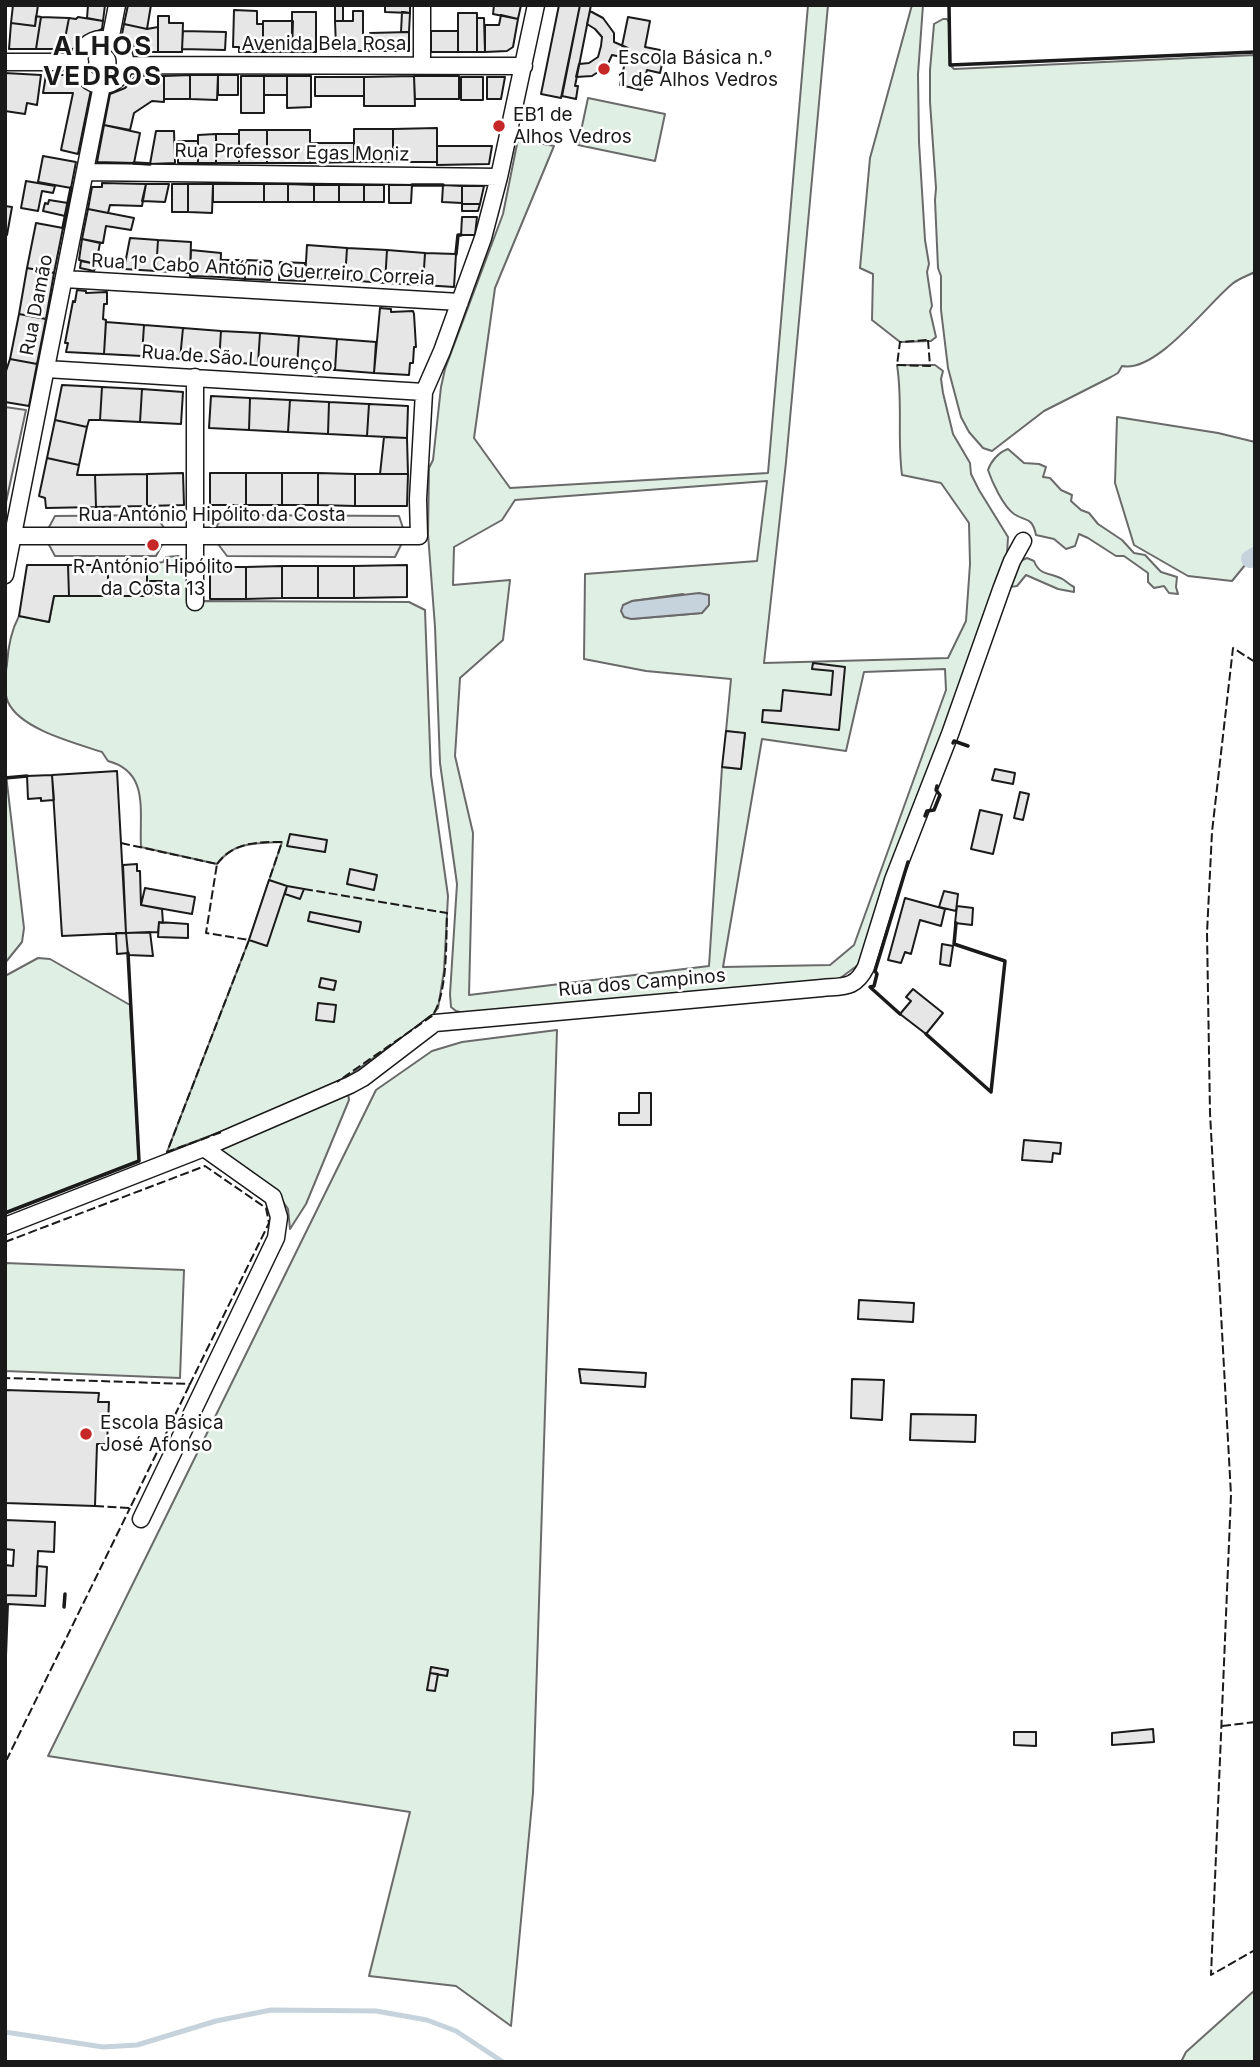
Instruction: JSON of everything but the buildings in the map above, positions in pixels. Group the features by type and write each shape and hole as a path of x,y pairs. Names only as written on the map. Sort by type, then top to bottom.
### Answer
{"street":[{"path":"110,41 117,5"},
{"path":"422,5 422,64"},
{"path":"425,392 483,238 536,5"},
{"path":"98,39 110,41 124,53 125,65 115,81 102,85 83,74 81,53 91,42 98,39"},
{"path":"5,62 80,62"},
{"name":"Avenida Bela Rosa","path":"125,65 524,66"},
{"name":"Rua Damão","path":"5,575 9,536 46,369 102,85"},
{"name":"Rua Professor Egas Moniz","path":"85,172 499,177"},
{"name":"Rua 1º Cabo António Guerreiro Correia","path":"64,279 460,302"},
{"name":"Rua de São Lourenço","path":"46,369 425,392"},
{"path":"195,377 195,602"},
{"name":"Rua António Hipólito da Costa","path":"9,536 419,536 418,499 425,392"},
{"name":"Rua dos Campinos","path":"5,1226 204,1148 351,1085 435,1023 822,988 850,985 860,980 893,880 950,734 1002,587 1023,541"},
{"path":"141,1519 275,1238 279,1217 274,1197 204,1148"}],"green space":[{"path":"808,5 828,5 786,462 764,663 948,658 966,621 970,564 969,523 941,483 902,475 897,365 935,365 943,371 943,393 953,434 970,463 971,474 979,490 1008,537 1007,555 858,965 839,979 464,1013 456,1011 451,1007 450,994 457,884 440,763 435,627 428,534 429,468 433,460 445,369 503,214 518,139 554,146 495,288 474,438 510,488 768,473","holes":["767,481 757,561 585,574 584,659 646,671 731,679 726,731 745,734 741,769 722,767 709,966 469,995 473,833 455,756 460,678 503,640 510,580 453,585 454,547 502,520 515,500","683,594 702,613 631,619 632,601","945,669 946,690 854,945 830,965 723,967 762,739 846,751 864,672"]},
{"path":"912,5 923,5 918,74 919,142 929,264 927,272 932,306 930,311 936,337 931,341 900,342 872,320 873,274 860,268 870,158"},
{"path":"947,19 950,24 950,65 954,69 1255,55 1255,272 1233,283 1165,349 1135,365 1122,366 1118,373 1044,411 992,451 983,448 969,432 961,417 948,368 941,310 930,70 934,24"},
{"path":"588,98 665,114 655,161 578,145"},
{"path":"1117,417 1218,433 1255,442 1255,548 1250,559 1232,581 1188,576 1134,545 1115,483"},
{"path":"1008,449 1024,463 1046,467 1043,477 1050,478 1061,490 1072,495 1071,501 1081,510 1089,513 1098,524 1122,540 1134,553 1145,555 1161,572 1177,577 1178,594 1169,593 1164,586 1154,588 1148,582 1148,573 1124,556 1116,556 1079,534 1075,546 1066,549 1054,539 1036,535 1030,522 1014,514 1006,505 988,470 996,457"},
{"path":"178,556 189,561 198,605 204,601 409,602 425,610 431,775 448,896 444,971 438,1008 432,1016 347,1077 247,1122 167,1152 249,940 282,842 246,845 230,851 217,864 141,847 140,795 131,774 108,761 102,752 49,734 24,720 14,712 8,702 5,683 10,639 19,616 49,622 54,596 147,596 147,565 163,562 166,557"},
{"path":"1027,558 1034,561 1043,572 1074,587 1074,592 1058,589 1026,575 1017,586 1010,587 1018,562"},
{"path":"5,766 24,928 22,942 5,963"},
{"path":"38,958 50,959 130,1005 139,1161 5,1213 5,976"},
{"path":"557,1030 533,1793 511,2026 456,1986 369,1976 410,1812 48,1756 376,1090 432,1051 462,1042"},
{"path":"348,1093 349,1100 306,1204 290,1229 288,1209 275,1190 219,1149"},
{"path":"5,1263 184,1270 180,1378 5,1371"},
{"path":"1255,1990 1255,2062 1181,2062 1186,2052"}],"shaded area":[{"path":"5,407 26,410 5,507"},
{"path":"156,515 164,528 48,529 55,516"},
{"path":"224,515 399,516 403,528 216,527"},
{"path":"48,543 163,543 156,556 55,556"},
{"path":"402,543 395,557 227,556 218,544"},
{"path":"699,593 709,595 709,605 702,613 631,619 624,617 621,611 623,605 632,601"}],"waterway":[{"path":"1250,559 1255,556"},
{"path":"5,2032 103,2047 137,2045 216,2021 271,2010 376,2011 427,2020 456,2031 503,2062"}],"fence":[{"path":"928,340 930,366 897,365 900,342 928,340"},
{"path":"1255,662 1233,648 1212,832 1207,933 1210,1113 1231,1495 1211,1975 1255,1950"},
{"path":"217,864 238,847 282,842 269,880"},
{"path":"121,843 217,864 206,933 249,940 167,1152 222,1132"},
{"path":"304,889 447,913 444,981 432,1016 337,1082"},
{"path":"5,1242 205,1166 266,1208 269,1223 190,1384 5,1378"},
{"path":"95,1506 130,1508 190,1384"},
{"path":"5,1759 130,1508"},
{"path":"1222,1726 1255,1722"}],"wall":[{"path":"949,5 950,65 1255,52"},
{"path":"134,163 150,164"},
{"path":"412,185 443,185"},
{"path":"63,228 71,188"},
{"path":"456,254 458,235 461,235"},
{"path":"953,743 954,741 968,746"},
{"path":"5,778 27,776"},
{"path":"925,816 927,811 934,810 940,795 936,790 937,786"},
{"path":"900,1014 870,987 874,986 877,974 875,971 908,862"},
{"path":"926,1034 991,1092 1005,961 954,944 956,923"},
{"path":"5,1213 139,1161 128,953"},
{"path":"64,1607 65,1594"}],"place":[{"name":"Escola Básica n.º 1 de Alhos Vedros","path":"604,69"},
{"name":"EB1 de Alhos Vedros","path":"499,126"},
{"name":"R António Hipólito da Costa 13","path":"153,545"},
{"name":"Escola Básica José Afonso","path":"86,1434"}],"district":[{"name":"ALHOS VEDROS","path":"103,62"}]}
